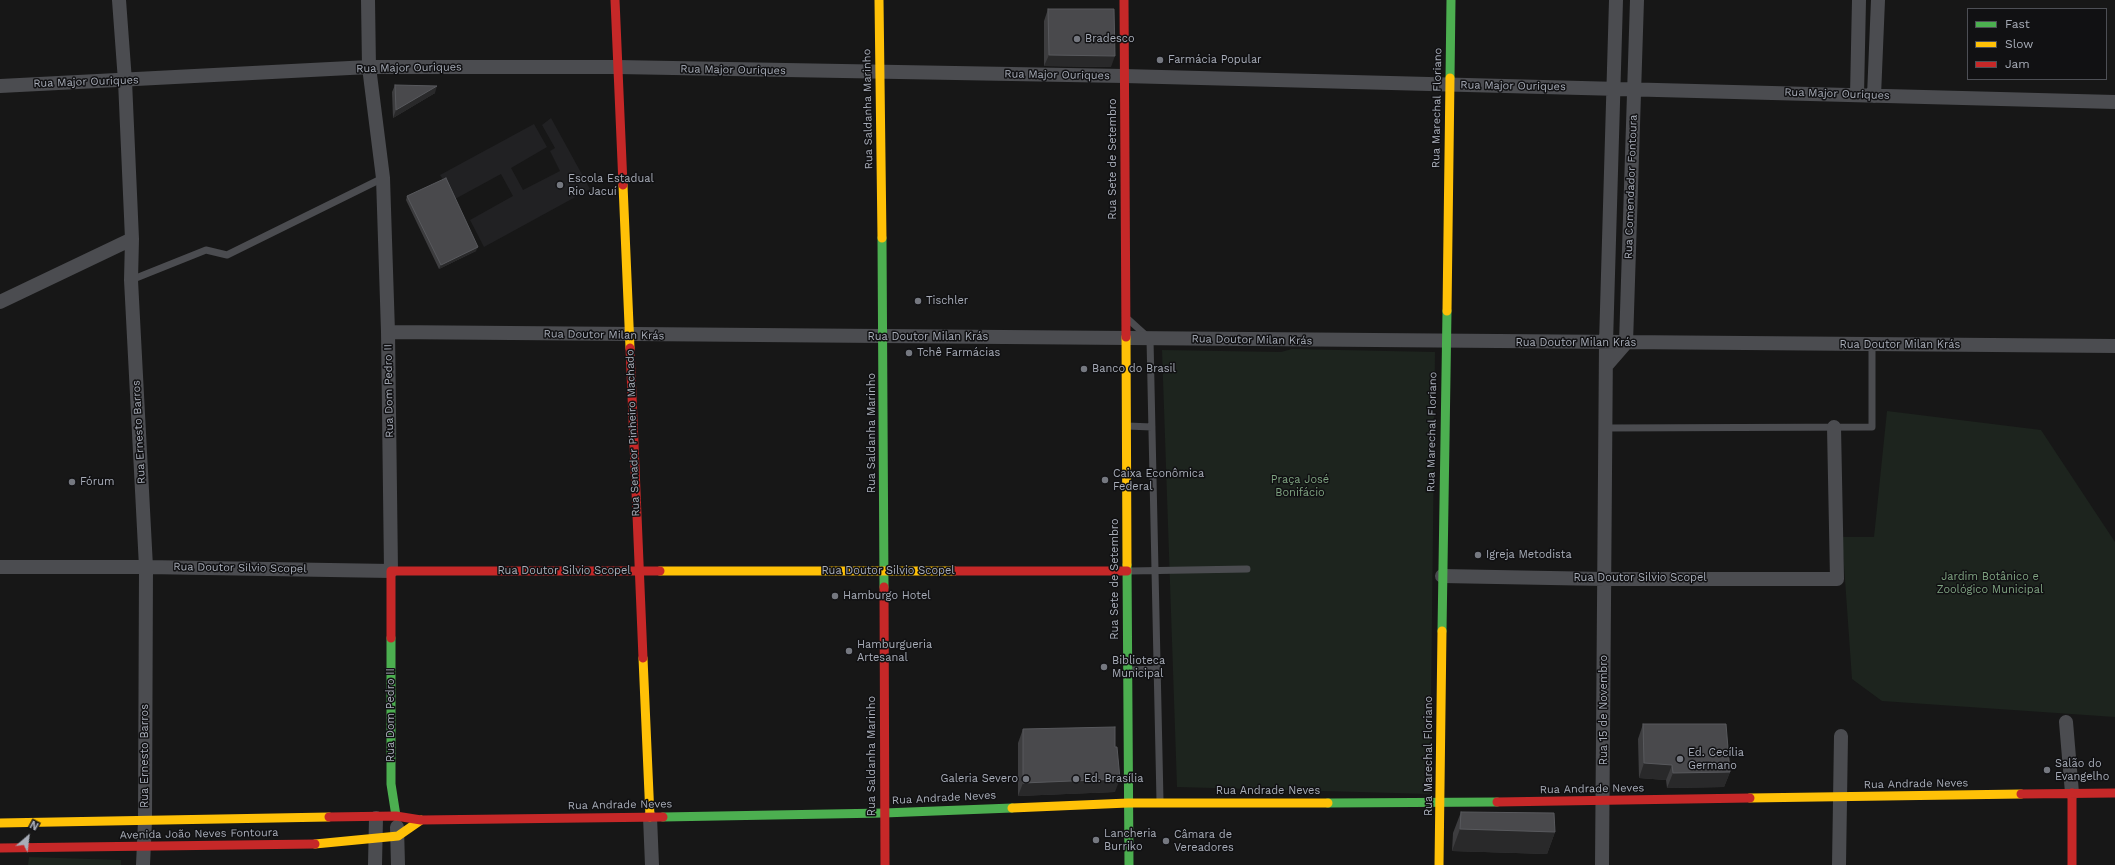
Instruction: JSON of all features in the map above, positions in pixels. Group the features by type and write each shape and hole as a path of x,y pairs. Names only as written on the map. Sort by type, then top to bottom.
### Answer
{"main road":[{"name":"Rua Senador Pinheiro Machado","path":"615,0 630,335 638,572 650,817"},
{"name":"Rua Saldanha Marinho","path":"879,0 883,337 885,865"},
{"name":"Rua Sete de Setembro","path":"1124,0 1129,865"},
{"name":"Rua Marechal Floriano","path":"1439,865 1442,804 1442,576 1451,0"},
{"name":"Rua Doutor Silvio Scopel","path":"391,571 1128,571"},
{"name":"Rua Dom Pedro II","path":"391,571 392,784 396,816"},
{"name":"Rua Dom Pedro II","path":"376,818 392,784"},
{"path":"2072,793 2072,865"},
{"name":"Rua Andrade Neves","path":"396,816 421,820 650,817 884,813 1128,803 1442,804 2115,793"},
{"name":"Avenida João Neves Fontoura","path":"0,823 22,830 145,821 260,826 396,816"},
{"path":"398,836 421,820"},
{"path":"260,826 261,845"},
{"path":"20,859 22,830"},
{"name":"Avenida João Neves Fontoura","path":"0,848 317,844 376,840 398,836"}],"street":[{"name":"Rua Ernesto Barros","path":"119,0 125,81 132,239 130,280 146,567 145,821 143,865"},
{"name":"Rua Dom Pedro II","path":"368,0 369,67 383,178 388,332 391,571"},
{"name":"Rua Comendador Fontoura","path":"1604,579 1607,428 1606,343 1616,0"},
{"name":"Rua Comendador Fontoura","path":"1626,343 1637,0"},
{"path":"1857,95 1859,0"},
{"path":"1874,96 1878,0"},
{"name":"Rua Major Ouriques","path":"0,86 125,81 369,67 617,67 879,73 1124,76 2115,102"},
{"path":"1612,153 1632,155"},
{"path":"0,302 132,239"},
{"path":"1609,254 1629,254"},
{"name":"Rua Doutor Milan Krás","path":"388,332 1150,338 1446,342 2115,346"},
{"path":"1606,366 1626,343"},
{"name":"Rua Doutor Silvio Scopel","path":"1442,576 1604,579 1838,579 1834,427"},
{"name":"Rua Doutor Silvio Scopel","path":"0,567 146,567 391,571"},
{"name":"Rua 15 de Novembro","path":"1602,865 1604,801 1604,579"},
{"path":"2066,722 2072,793"},
{"path":"1839,865 1841,736"},
{"name":"Rua Dom Pedro II","path":"396,816 398,865"},
{"name":"Rua Senador Pinheiro Machado","path":"650,817 652,865"},
{"name":"Rua Dom Pedro II","path":"375,865 376,818"}],"lane":[{"path":"130,280 206,250 227,255 383,178"},
{"path":"1126,317 1150,338 1160,804"},
{"path":"1607,428 1872,427 1872,344"},
{"path":"1126,426 1152,427"},
{"path":"1128,571 1247,568"},
{"path":"1127,670 1157,669"}],"shaded area":[{"name":"Escola Estadual Rio Jacuí","path":"551,118 590,189 484,247 470,220 513,196 501,174 455,199 440,175 534,124 547,147 511,168 523,190 560,171 550,151 555,148 542,125"}],"green space":[{"name":"Praça José Bonifácio","path":"1292,349 1435,352 1430,794 1177,787 1162,350 1281,352"},
{"name":"Jardim Botânico e Zoológico Municipal","path":"1887,411 2041,430 2115,542 2115,717 1882,701 1852,679 1842,537 1874,537"},
{"path":"29,857 121,860 121,865 28,865"}],"building":[{"name":"Bradesco","path":"1048,9 1114,9 1115,56 1049,55"},
{"path":"395,85 437,86 396,110"},
{"path":"446,178 478,247 441,265 407,196"},
{"path":"1643,724 1726,724 1730,772 1673,773 1672,765 1644,763"},
{"path":"1115,727 1115,747 1117,747 1120,779 1023,783 1023,729"},
{"path":"1461,812 1554,813 1555,832 1460,829"}],"traffic: fast":[{"path":"1450,78 1451,0"},
{"path":"882,238 884,587"},
{"path":"1442,631 1447,311"},
{"path":"1127,565 1129,865"},
{"path":"391,638 391,784 396,816"},
{"path":"1328,803 1497,802"},
{"path":"663,817 884,813 1012,808"}],"traffic: slow":[{"path":"879,0 882,238"},
{"path":"1447,311 1450,78"},
{"path":"623,185 630,348"},
{"path":"1126,337 1127,565"},
{"path":"660,571 954,571"},
{"path":"1439,865 1442,631"},
{"path":"643,658 650,817"},
{"path":"1750,798 2021,794"},
{"path":"1012,808 1128,803 1328,803"},
{"path":"0,823 329,817"},
{"path":"315,844 398,836 421,820"}],"traffic: jam":[{"path":"615,0 623,185"},
{"path":"1124,0 1126,337"},
{"path":"630,348 643,658"},
{"path":"391,638 391,571 660,571"},
{"path":"954,571 1127,571"},
{"path":"884,587 885,865"},
{"path":"2072,793 2072,865"},
{"path":"2021,794 2115,793"},
{"path":"1497,802 1750,798"},
{"path":"329,817 396,816 421,820 663,817"},
{"path":"0,848 315,844"}],"place":[{"name":"Bradesco","path":"1077,39"},
{"name":"Farmácia Popular","path":"1160,60"},
{"name":"Escola Estadual Rio Jacuí","path":"560,185"},
{"name":"Tischler","path":"918,301"},
{"name":"Tchê Farmácias","path":"909,353"},
{"name":"Banco do Brasil","path":"1084,369"},
{"name":"Caixa Econômica Federal","path":"1105,480"},
{"name":"Fórum","path":"72,482"},
{"name":"Igreja Metodista","path":"1478,555"},
{"name":"Hamburgo Hotel","path":"835,596"},
{"name":"Hamburgueria Artesanal","path":"849,651"},
{"name":"Biblioteca Municipal","path":"1104,667"},
{"name":"Ed. Cecília Germano","path":"1680,759"},
{"name":"Salão do Evangelho","path":"2047,770"},
{"name":"Galeria Severo","path":"1026,779"},
{"name":"Ed. Brasília","path":"1076,779"},
{"name":"Lancheria Burriko","path":"1096,840"},
{"name":"Câmara de Vereadores","path":"1166,841"}]}
